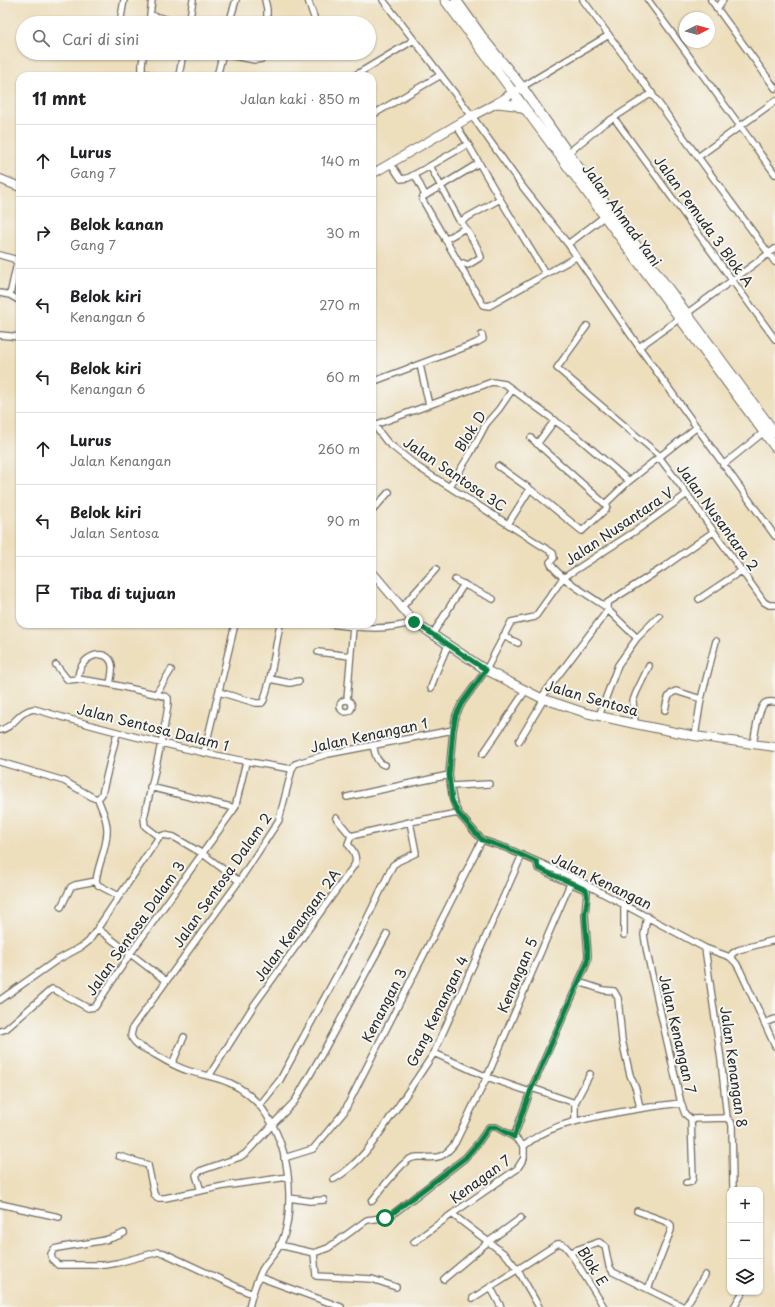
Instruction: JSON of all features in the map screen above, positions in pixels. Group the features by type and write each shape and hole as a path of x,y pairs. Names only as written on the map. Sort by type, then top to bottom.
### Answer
{"main road":[{"name":"Jalan Ahmad Yani","path":"445,0 568,153 775,447"},
{"name":"Jalan Ahmad Yani","path":"457,0 518,90 528,111 605,216 775,433"},
{"path":"497,103 515,105 528,111"}],"street":[{"path":"121,16 124,0"},
{"path":"152,0 150,15 154,16"},
{"path":"190,16 193,0"},
{"path":"231,16 236,0"},
{"path":"265,0 268,9 268,16"},
{"path":"308,0 314,16"},
{"path":"383,0 472,116 522,186 568,244 639,347 775,536"},
{"path":"648,0 775,174"},
{"path":"711,0 775,87"},
{"path":"717,9 723,0"},
{"path":"585,1 775,262"},
{"path":"376,172 497,103 609,35"},
{"path":"361,72 414,40"},
{"path":"142,72 143,60"},
{"path":"180,72 182,60"},
{"path":"218,72 221,60"},
{"path":"376,113 441,75"},
{"path":"568,153 601,126 652,93"},
{"path":"698,157 775,101"},
{"name":"Jalan Pemuda 3 Blok A","path":"614,118 775,339"},
{"path":"456,125 545,273"},
{"path":"391,164 401,179 415,175 468,144"},
{"path":"479,163 425,195 422,200 482,304 489,306 545,273 576,257"},
{"path":"430,166 460,221 477,247 481,257 468,265 462,263 459,265"},
{"path":"415,175 425,195"},
{"path":"0,178 16,185"},
{"path":"460,221 500,199"},
{"path":"568,244 605,216"},
{"path":"445,240 465,228"},
{"path":"639,347 775,249"},
{"path":"0,255 14,259 16,262"},
{"path":"10,295 16,268"},
{"path":"0,293 10,295 16,299"},
{"name":"Jalan Nusantara 2","path":"587,326 557,368 660,456 764,602 769,605 775,605"},
{"path":"376,381 476,343 482,340 482,335"},
{"path":"0,336 16,337"},
{"path":"420,365 429,405"},
{"path":"376,425 492,382 504,384 580,439 629,481"},
{"name":"Blok D","path":"450,486 470,454 486,424 499,409 512,390"},
{"path":"537,444 555,420"},
{"path":"604,504 629,481 697,427"},
{"name":"Jalan Santosa 3C","path":"376,429 400,454 418,467 553,553 554,558 550,564 563,578"},
{"path":"723,465 764,432"},
{"path":"498,466 530,489 582,531 606,509 607,506 531,438"},
{"path":"508,524 530,489"},
{"path":"376,507 389,492"},
{"name":"Jalan Nusantara V","path":"503,636 511,622 535,617 563,578 637,530 687,494"},
{"path":"519,741 542,698 607,608 607,603 664,567 713,532"},
{"path":"401,608 436,569"},
{"path":"699,598 741,571"},
{"path":"563,578 607,608 637,638"},
{"path":"455,580 493,599"},
{"name":"Jalan Sentosa","path":"376,582 414,622 486,670 542,698 599,716 635,724 695,736 775,747"},
{"path":"432,634 464,584"},
{"path":"599,716 618,665 637,638 658,616"},
{"path":"376,628 402,626 414,622"},
{"path":"204,753 234,628"},
{"path":"219,692 256,703 262,703 270,679 279,628"},
{"path":"347,700 353,628"},
{"path":"503,636 518,643"},
{"name":"Jalan Kenangan","path":"503,636 486,670 462,703 456,715 453,730 449,775 452,800 458,813 482,840 522,855 586,884 705,948 730,957"},
{"path":"695,736 701,699 716,641"},
{"path":"430,688 448,645"},
{"path":"318,652 350,656"},
{"path":"78,679 80,666 86,659 92,656 100,655 107,657 110,660 112,666 110,684"},
{"path":"56,665 70,680 78,679 110,684 168,698 169,701 144,822 145,826 159,837"},
{"path":"635,724 634,701 636,693 649,666"},
{"path":"156,694 171,670"},
{"path":"270,679 290,684 299,681"},
{"path":"483,754 526,690"},
{"path":"666,710 668,698 673,692 701,699"},
{"path":"753,744 759,715 763,705 768,702 775,702"},
{"name":"Jalan Sentosa Dalam 1","path":"0,730 5,729 27,710 34,709 117,733 246,762 292,769"},
{"name":"Jalan Kenangan 1","path":"292,769 295,764 328,754 453,730"},
{"path":"98,799 102,794 117,733"},
{"path":"373,745 379,763 384,765"},
{"path":"0,762 64,781 98,799 105,817 107,829 104,849 96,881 98,885 119,896"},
{"name":"Jalan Sentosa Dalam 3","path":"0,1032 6,1029 52,989 88,1008 95,1007 130,954 235,808 246,762"},
{"name":"Jalan Sentosa Dalam 2","path":"172,1064 134,1042 131,1035 133,1027 239,881 279,820 292,769"},
{"path":"347,797 449,775"},
{"path":"450,786 489,784"},
{"path":"150,788 235,808"},
{"path":"336,818 351,836 410,822 458,813"},
{"path":"260,1105 280,1080 363,927 393,865 416,853 410,822"},
{"path":"0,1000 57,960 83,946 89,941 159,837 169,835 203,854 239,881"},
{"name":"Jalan Kenangan 2A","path":"209,1076 254,1005 355,864 355,854 348,844 351,836"},
{"name":"Kenangan 3","path":"284,1158 313,1149 344,1112 482,840"},
{"name":"Gang Kenangan 4","path":"334,1179 344,1173 367,1152 434,1053 522,855"},
{"path":"514,1137 531,1090 579,982 587,960 585,916 588,895 586,890 570,884 538,868 537,862"},
{"path":"61,908 71,887 96,881"},
{"name":"Kenangan 5","path":"372,1201 410,1158 416,1157 435,1159 451,1148 487,1077 570,884"},
{"path":"624,905 624,935"},
{"name":"Jalan Kenangan 7","path":"647,916 644,935 647,953 681,1103 685,1114 691,1119"},
{"path":"98,929 166,981"},
{"path":"201,1191 196,1175 200,1171 240,1157 246,1153 295,1101 387,934"},
{"path":"775,940 738,950 730,957 738,966 775,1046"},
{"name":"Jalan Kenangan 8","path":"705,948 721,1060 727,1118 732,1125 733,1187"},
{"path":"579,982 603,990 614,991 616,993 618,998 622,1040 626,1062 636,1089 640,1108"},
{"path":"764,1023 775,1019"},
{"path":"184,1037 172,1064 188,1071 230,1083 240,1088 260,1105 280,1141 288,1177 289,1198 285,1229 279,1245 262,1270 252,1294 249,1307"},
{"path":"434,1053 487,1077 575,1103"},
{"path":"575,1121 575,1103 590,1074"},
{"name":"Kenagan 7","path":"518,1270 507,1256 452,1214 517,1170 524,1158 524,1146 542,1133 575,1121 640,1108 681,1103"},
{"path":"686,1182 691,1182 694,1178 691,1119 727,1118"},
{"path":"279,1245 314,1253 328,1248 367,1220 389,1216 465,1158 489,1127 496,1127 514,1137 524,1146"},
{"path":"119,1156 148,1164 154,1194 157,1198 165,1198 224,1186 288,1177"},
{"path":"289,1198 310,1201 324,1200"},
{"path":"0,1204 59,1217"},
{"path":"637,1210 671,1225 671,1230 648,1290"},
{"path":"414,1242 452,1214"},
{"path":"444,1279 488,1242 521,1218"},
{"path":"124,1233 105,1240 54,1249 51,1254 52,1259 58,1265 105,1265 117,1264 158,1252 164,1253 252,1294"},
{"path":"570,1252 599,1242 605,1246 609,1266 613,1272 685,1307 705,1275"},
{"name":"Blok E","path":"473,1298 491,1288 557,1244 561,1243 565,1245 570,1252 604,1307"},
{"path":"314,1253 316,1276 372,1279 396,1287"},
{"path":"518,1270 539,1307"},
{"path":"259,1277 341,1307"},
{"path":"491,1288 501,1307"},
{"path":"734,1307 741,1295"}],"route":[{"path":"385,1218 465,1158 489,1127 496,1127 514,1137 530,1092 587,963 588,955 585,916 588,895 586,890 538,868 537,862 506,848 482,840 458,813 452,800 449,775 453,730 456,715 462,703 486,670 414,622"}]}
